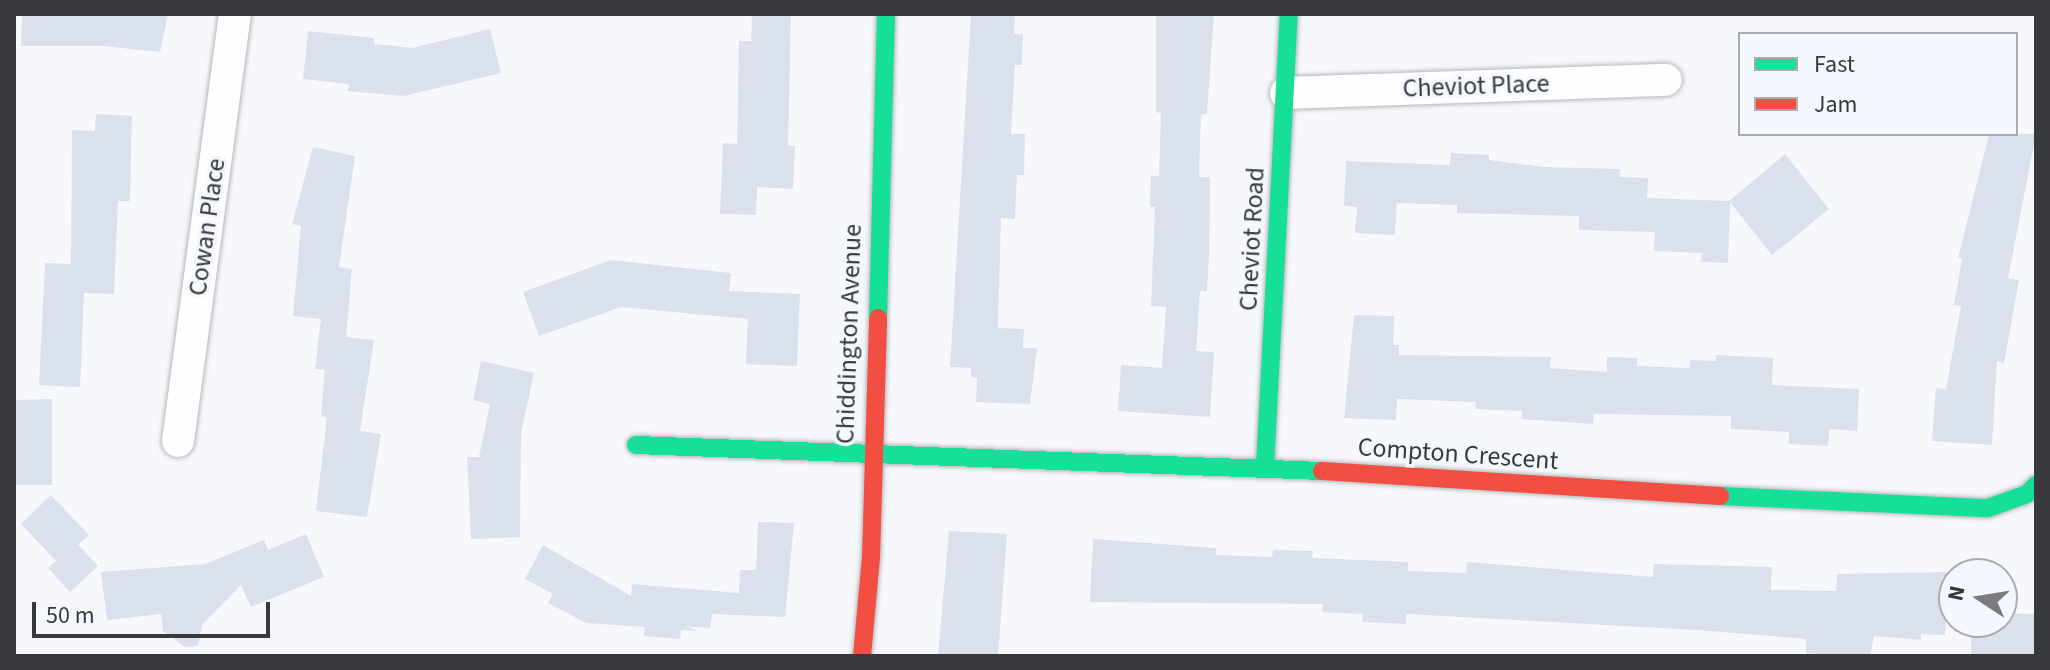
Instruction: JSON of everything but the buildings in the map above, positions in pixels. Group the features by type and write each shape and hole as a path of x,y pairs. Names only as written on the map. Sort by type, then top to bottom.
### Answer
{"street":[{"name":"Cowan Place","path":"178,441 235,14"},
{"name":"Chiddington Avenue","path":"862,656 871,558 871,452 886,14"},
{"name":"Cheviot Road","path":"1265,467 1289,14"},
{"name":"Cheviot Place","path":"1286,93 1666,80"},
{"name":"Compton Crescent","path":"636,445 1265,467 1921,509 1988,508 2027,494 2036,485"}],"traffic: fast":[{"path":"878,318 886,14"},
{"path":"1265,467 1289,14"},
{"path":"636,445 1322,471"},
{"path":"1720,496 1988,508 2027,494 2036,485"}],"traffic: jam":[{"path":"862,656 871,558 878,318"},
{"path":"1322,471 1720,496"}]}
